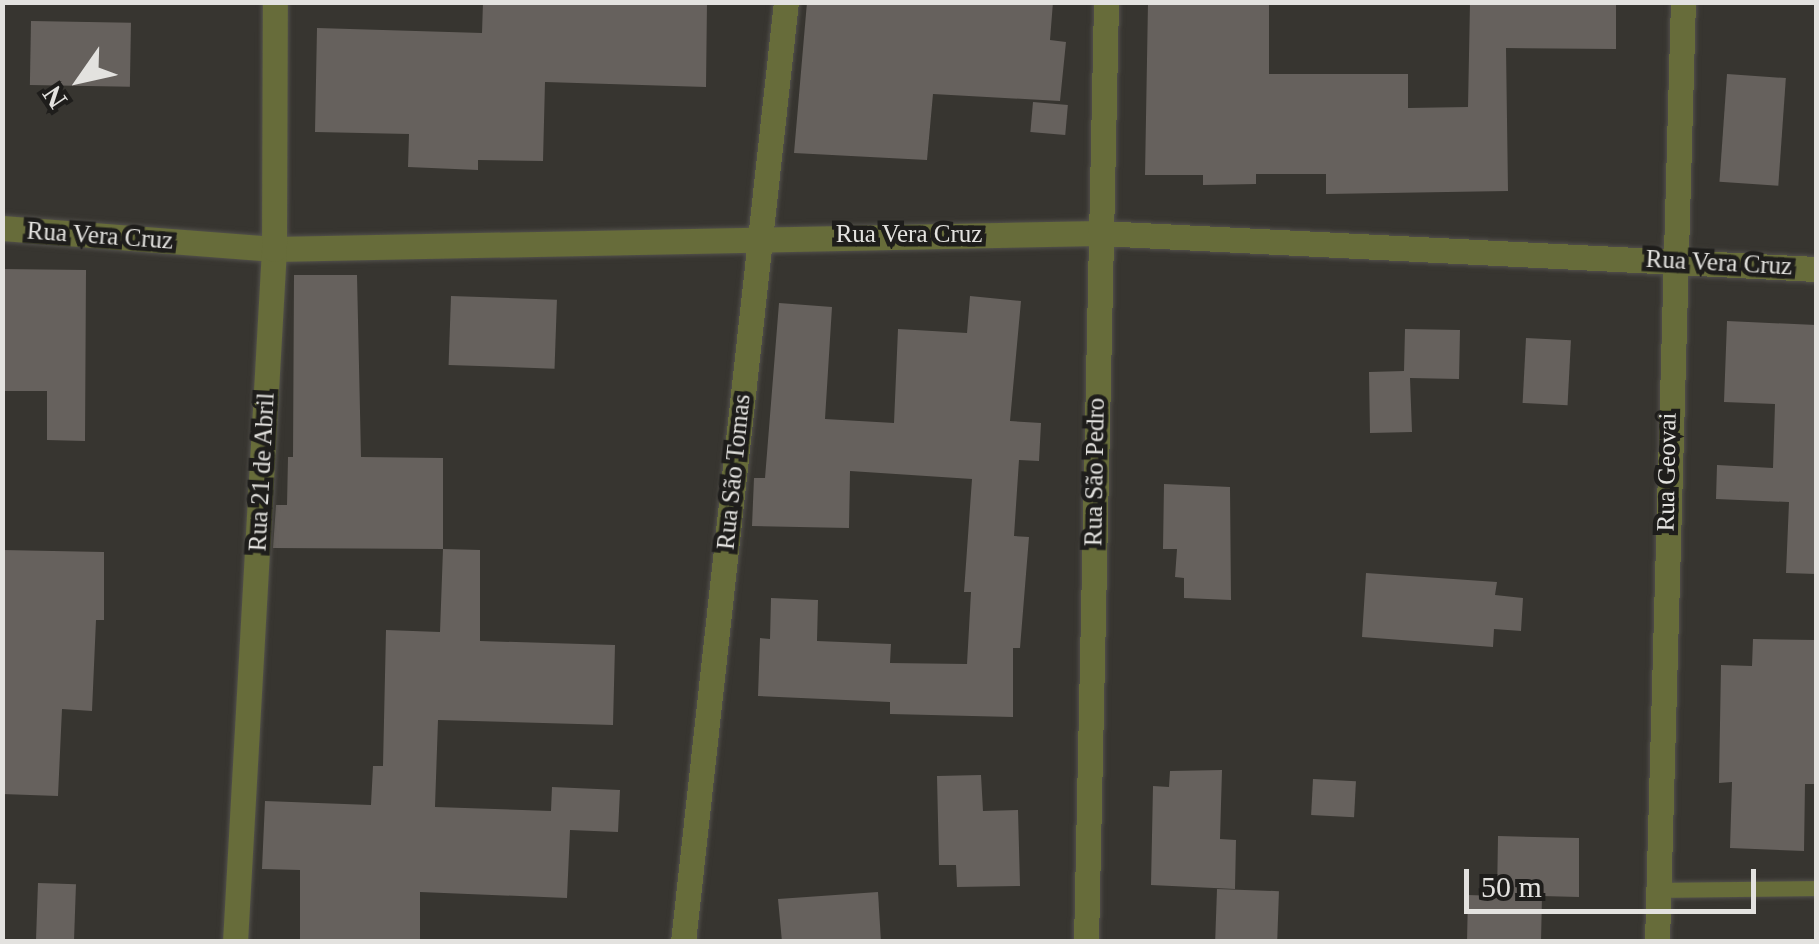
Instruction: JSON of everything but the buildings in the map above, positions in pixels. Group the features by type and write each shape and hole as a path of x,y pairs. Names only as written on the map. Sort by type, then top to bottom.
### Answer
{"street":[{"name":"Rua 21 de Abril","path":"235,942 274,249 275,2"},
{"name":"Rua São Tomas","path":"683,942 786,2"},
{"name":"Rua São Pedro","path":"1086,942 1106,2"},
{"name":"Rua Geovai","path":"1658,942 1672,260 1682,2"},
{"name":"Rua Vera Cruz","path":"2,228 274,249 760,235 1100,233 1816,269"}],"lane":[{"path":"1658,890 1816,888"}]}
